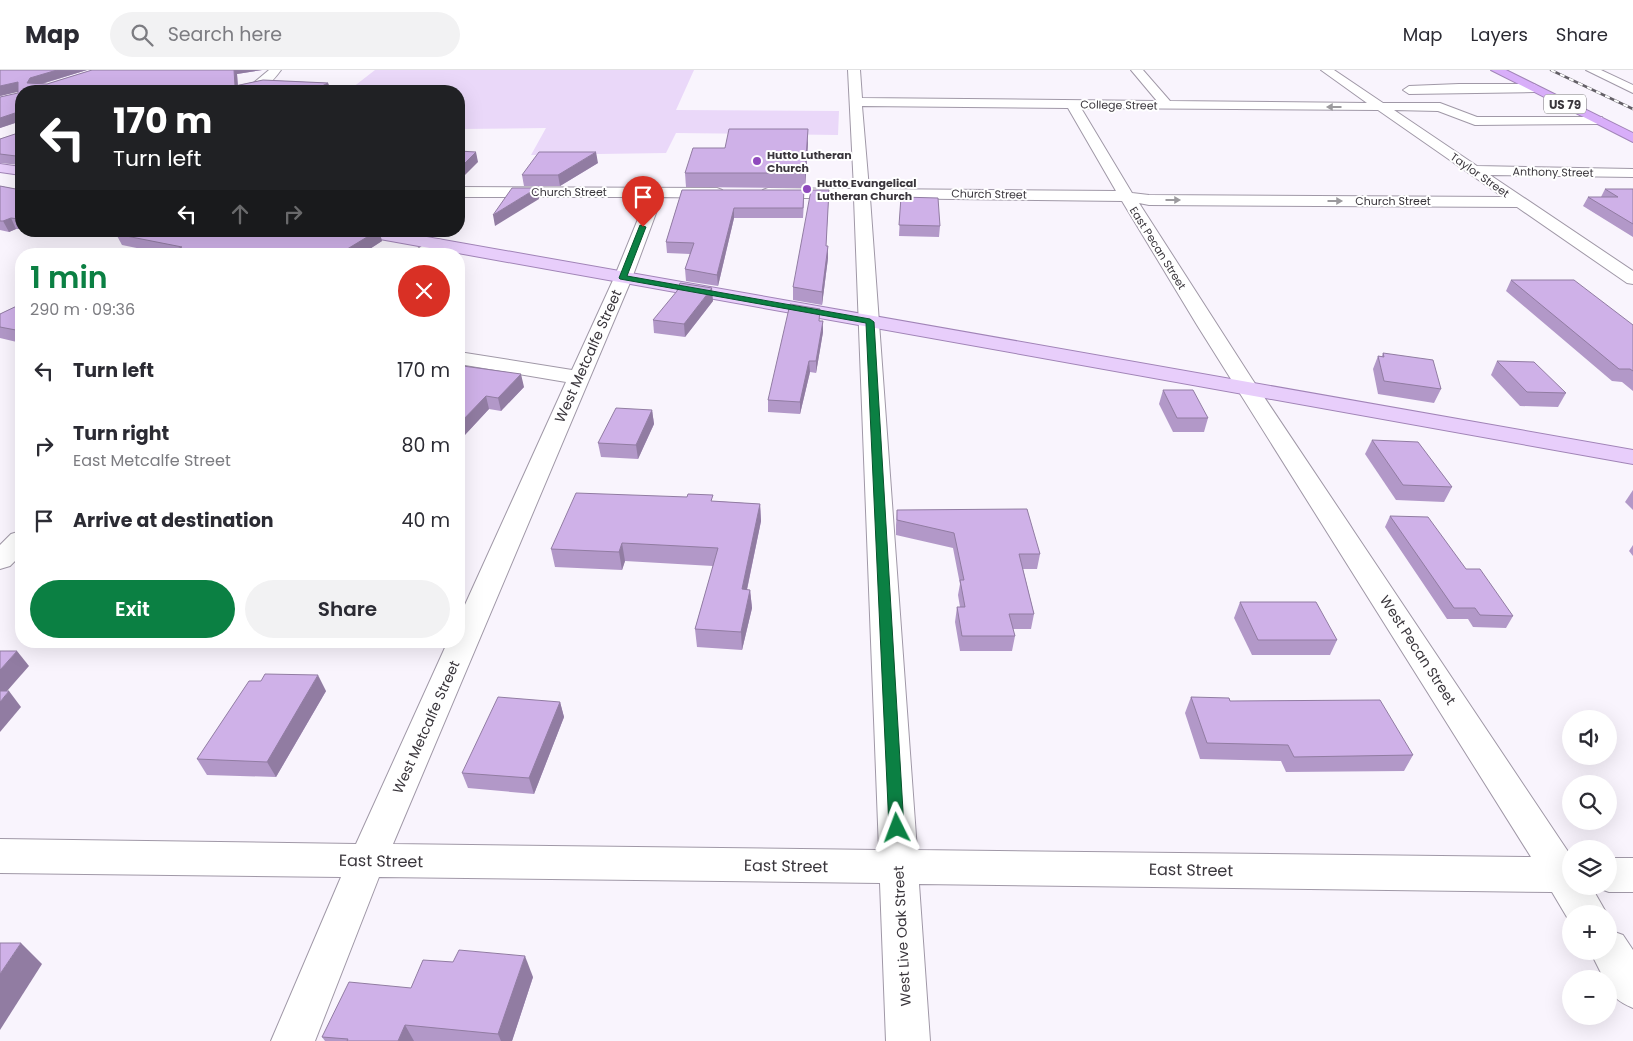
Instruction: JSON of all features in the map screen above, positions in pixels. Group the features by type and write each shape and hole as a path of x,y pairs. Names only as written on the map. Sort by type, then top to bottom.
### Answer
{"highway":[{"name":"US 79","path":"1497,70 1633,138"}],"main road":[{"path":"0,168 15,170"},
{"path":"385,237 424,248"},
{"path":"465,255 623,278 1633,457"}],"street":[{"path":"258,85 275,70"},
{"name":"West Live Oak Street","path":"854,70 870,322 908,1041"},
{"path":"1137,70 1168,106"},
{"name":"Taylor Street","path":"1327,70 1633,279"},
{"path":"1592,70 1633,89"},
{"path":"1396,90 1534,88"},
{"path":"1357,90 1377,90"},
{"path":"1232,92 1252,107"},
{"path":"1157,93 1204,93"},
{"name":"College Street","path":"856,102 1252,107 1440,107 1476,121 1597,120"},
{"name":"East Pecan Street","path":"1073,105 1124,196 1247,389"},
{"name":"Anthony Street","path":"1474,170 1633,173"},
{"name":"Church Street","path":"465,192 735,193"},
{"name":"West Metcalfe Street","path":"465,637 623,278 656,193"},
{"name":"Church Street","path":"754,193 1124,196 1149,200 1518,202"},
{"path":"465,359 579,378"},
{"name":"West Pecan Street","path":"1247,389 1562,867"},
{"path":"0,560 15,546"},
{"name":"West Metcalfe Street","path":"293,1041 367,860 460,648"},
{"name":"East Street","path":"0,856 1562,875"},
{"path":"1617,875 1633,875"},
{"path":"1616,960 1633,987"}],"shaded area":[{"path":"375,70 694,70 676,110 839,111 838,135 676,133 666,153 531,155 546,128 465,129 465,85 356,85"}],"building":[{"path":"0,70 57,70 30,78 27,83 47,84 92,70 234,70 235,85 18,85 18,82 0,86"},
{"path":"263,80 328,83 324,85 240,85"},
{"path":"15,94 15,113 0,118 0,97"},
{"path":"729,129 808,129 805,173 685,173 693,148 725,148"},
{"path":"15,134 15,156 0,154 0,139"},
{"path":"465,151 476,152 465,163"},
{"path":"539,152 596,152 558,175 522,175"},
{"path":"0,186 15,189 15,218 0,221"},
{"path":"512,188 537,188 493,215"},
{"path":"1605,189 1633,189 1633,224 1588,197 1618,197"},
{"path":"682,190 804,190 803,208 734,208 717,275 685,269 694,243 666,242"},
{"path":"811,190 829,190 826,246 828,246 822,292 793,287"},
{"path":"901,197 938,198 940,226 899,225"},
{"path":"131,237 367,237 349,248 179,248 182,247"},
{"path":"1511,280 1574,280 1633,325 1633,371 1630,369 1619,369"},
{"path":"680,283 712,288 684,324 653,320 677,291"},
{"path":"790,304 820,309 819,321 823,321 816,361 809,361 800,402 768,400"},
{"path":"15,307 15,330 0,327 0,314"},
{"path":"1383,353 1433,360 1441,389 1384,381 1378,356 1384,357"},
{"path":"1497,361 1534,362 1566,393 1527,392"},
{"path":"465,366 521,374 498,398 486,396 465,418"},
{"path":"1163,390 1193,390 1208,418 1177,418"},
{"path":"616,408 652,410 636,445 598,443"},
{"path":"1372,440 1418,442 1452,487 1403,485"},
{"path":"576,493 687,497 688,494 713,495 711,501 760,504 742,589 750,590 741,632 695,629 718,548 622,543 619,552 551,549"},
{"path":"1027,509 1040,554 1019,554 1034,614 1009,614 1015,636 962,636 957,607 965,607 960,580 964,580 954,533 897,520 897,510"},
{"path":"1390,516 1428,517 1466,569 1480,569 1513,616 1480,615 1475,608 1454,608"},
{"path":"1240,602 1316,602 1337,640 1258,640"},
{"path":"0,651 17,651 0,670"},
{"path":"265,674 318,675 267,762 197,759 249,681 261,681"},
{"path":"0,691 9,691 0,702"},
{"path":"498,697 560,702 529,778 462,773"},
{"path":"1191,697 1229,698 1230,701 1380,700 1413,755 1294,757 1288,745 1207,743"},
{"path":"0,943 21,943 0,974"},
{"path":"459,950 525,956 498,1034 405,1025 398,1041 347,1041 348,1039 322,1037 349,982 411,988 423,960 453,962"}],"railway":[{"path":"1551,70 1633,109"}],"place":[{"name":"Hutto Lutheran Church","path":"757,161"},
{"name":"Hutto Evangelical Lutheran Church","path":"807,189"}],"route":[{"path":"643,227 623,278 870,322 897,828"}]}
